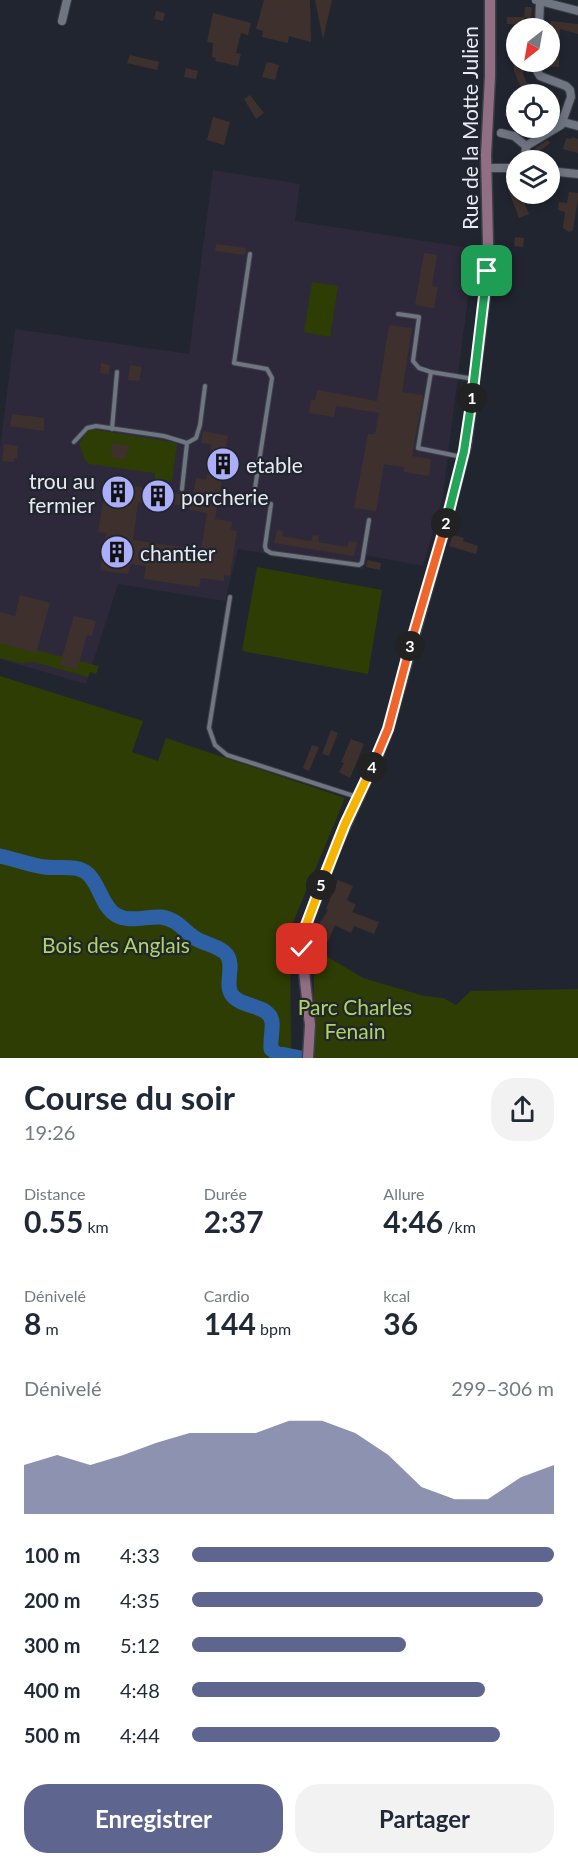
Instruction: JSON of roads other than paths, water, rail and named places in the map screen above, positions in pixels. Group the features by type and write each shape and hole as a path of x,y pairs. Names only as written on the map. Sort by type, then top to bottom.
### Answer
{"street":[{"path":"62,21 67,0"},
{"name":"Rue de la Motte Julien","path":"309,1056 310,1025 302,954 304,932 337,844 388,729 463,457 487,271 486,168 490,76 490,0"},
{"path":"539,18 538,0 578,10"},
{"path":"526,146 563,122 571,97 570,90 566,86 540,76 538,72"},
{"path":"563,122 578,126"},
{"path":"501,133 514,135 526,146"},
{"path":"526,146 526,150"},
{"path":"486,168 506,168"},
{"path":"560,172 578,174"}],"lane":[{"path":"250,254 234,363 267,369 272,378 253,501"},
{"path":"398,314 418,317 413,361 418,368 474,379"},
{"path":"112,429 117,372"},
{"path":"431,372 418,448 463,457"},
{"path":"74,442 87,428 96,426 164,436 187,442 196,438 205,386"},
{"path":"182,489 187,442"},
{"path":"271,504 265,546 266,550 271,553 359,565 362,562 369,520"},
{"path":"230,597 209,728 215,745 227,755 357,797"}],"waterway":[{"path":"0,856 38,866 84,871 92,879 107,907 116,915 127,919 167,918 176,922 199,940 220,949 229,960 229,986 232,995 270,1016 272,1022 271,1049 276,1053 301,1058"}],"place":[{"name":"etable","path":"223,464"},
{"name":"trou au fermier","path":"118,492"},
{"name":"porcherie","path":"158,496"},
{"name":"chantier","path":"117,552"}],"park label":[{"name":"Bois des Anglais","path":"116,944"},
{"name":"Parc Charles Fenain","path":"355,1018"}]}
